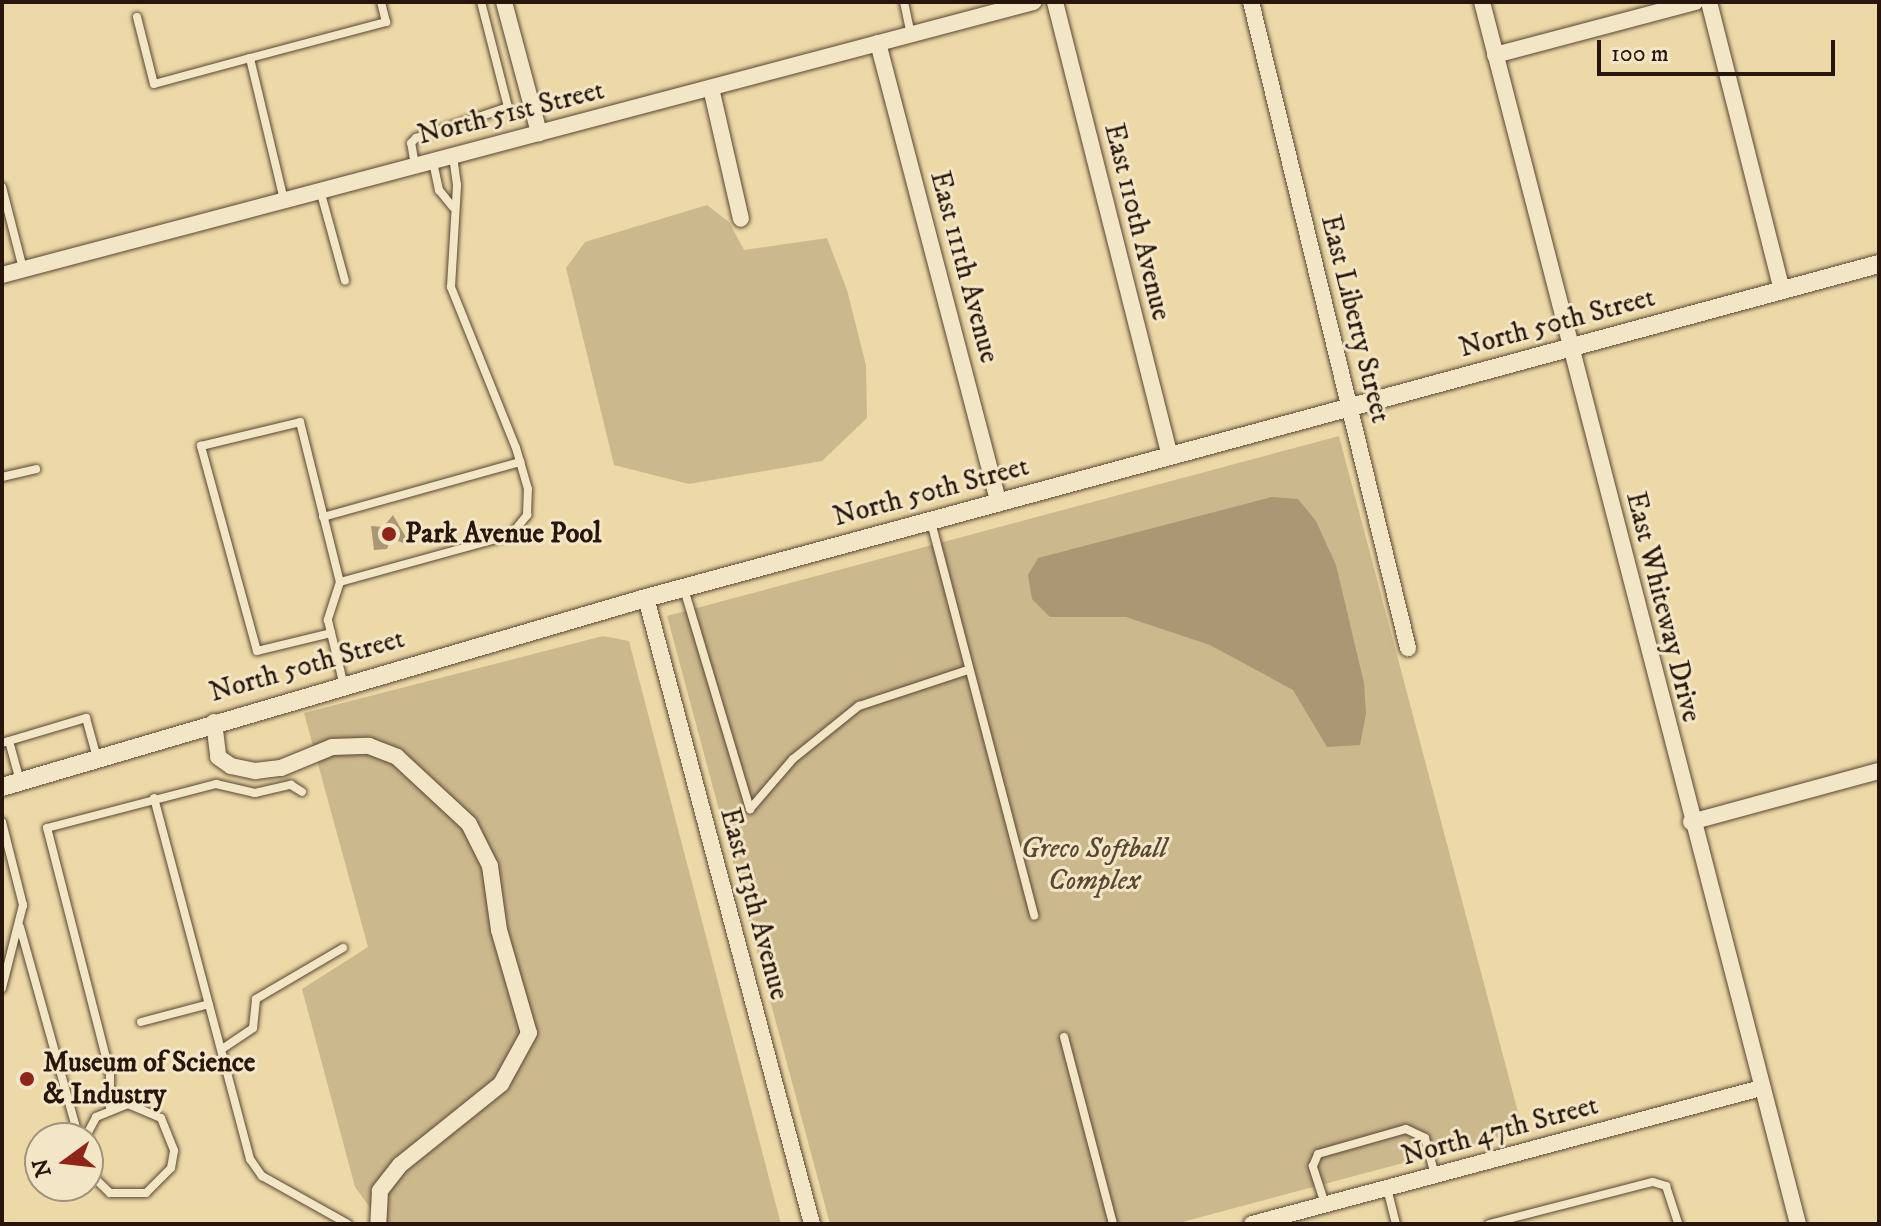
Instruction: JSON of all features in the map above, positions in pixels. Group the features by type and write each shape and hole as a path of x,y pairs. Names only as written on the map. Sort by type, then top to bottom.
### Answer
{"street":[{"path":"504,2 539,133"},
{"name":"North 51st Street","path":"2,275 1034,2"},
{"name":"East 110th Avenue","path":"1055,2 1170,456"},
{"name":"East Liberty Street","path":"1251,2 1408,648"},
{"name":"East Whiteway Drive","path":"1482,2 1691,822 1798,1224"},
{"path":"1495,55 1695,2"},
{"path":"1709,2 1782,291"},
{"name":"East 111th Avenue","path":"878,43 999,503"},
{"path":"711,88 741,219"},
{"name":"North 50th Street","path":"11,784 343,683 646,598 1170,456 1351,411 1879,264"},
{"name":"East 113th Avenue","path":"646,598 812,1224"},
{"path":"214,722 218,757 231,766 255,771 281,768 332,747 369,746 397,757 469,824 490,866 499,930 529,1033 501,1084 400,1165 380,1191 378,1224"},
{"path":"1691,822 1879,771"},
{"name":"North 47th Street","path":"1252,1224 1761,1088"}],"lane":[{"path":"137,17 154,84 386,22 381,2"},
{"path":"415,165 411,143 416,138 508,107 481,2"},
{"path":"904,2 911,34"},
{"path":"250,58 284,200"},
{"path":"340,582 511,535 527,515 529,504 520,462 451,287 453,207 457,185 453,155"},
{"path":"433,160 439,190 453,207"},
{"path":"2,187 23,270"},
{"path":"320,190 345,281"},
{"path":"331,633 257,651 201,446 300,422 340,582 328,620 343,683"},
{"path":"323,517 520,462"},
{"path":"2,477 36,469"},
{"path":"930,520 1034,916"},
{"path":"684,589 750,809 793,759 852,711 968,670"},
{"path":"11,784 5,742 86,718 97,758"},
{"path":"110,1107 110,1073 46,832 55,823 216,784 255,793 291,785 302,792"},
{"path":"154,798 255,1169 348,1224"},
{"path":"2,822 23,905 20,927 2,988"},
{"path":"20,927 77,1122"},
{"path":"222,1049 253,1028 256,999 343,948"},
{"path":"141,1022 209,1004"},
{"path":"1064,1037 1113,1224"},
{"path":"93,1122 110,1107 146,1108 161,1118 173,1142 171,1168 153,1188 128,1197 110,1193 104,1187"},
{"path":"1325,1205 1313,1166 1318,1154 1340,1146 1406,1129 1425,1138 1435,1175"},
{"path":"1489,1224 1653,1182 1666,1186 1675,1223"},
{"path":"1387,1188 1396,1224"}],"green space":[{"path":"707,205 729,222 744,250 827,238 847,290 866,365 867,418 822,461 689,484 614,465 566,268 585,242"},
{"name":"Greco Softball Complex","path":"1339,436 1523,1131 1175,1224 830,1224 667,616"},
{"path":"603,636 629,641 781,1224 382,1224 355,1187 302,989 368,947 304,713"}],"shaded area":[{"path":"1272,497 1298,499 1316,521 1336,565 1364,683 1366,714 1360,745 1327,747 1293,690 1210,645 1126,617 1050,617 1032,599 1028,575 1038,558"},
{"name":"Park Avenue Pool","path":"393,515 407,539 403,543 391,538 387,549 374,550 371,526 383,527"}],"place":[{"name":"Park Avenue Pool","path":"389,534"},
{"name":"Museum of Science & Industry","path":"27,1079"}]}
